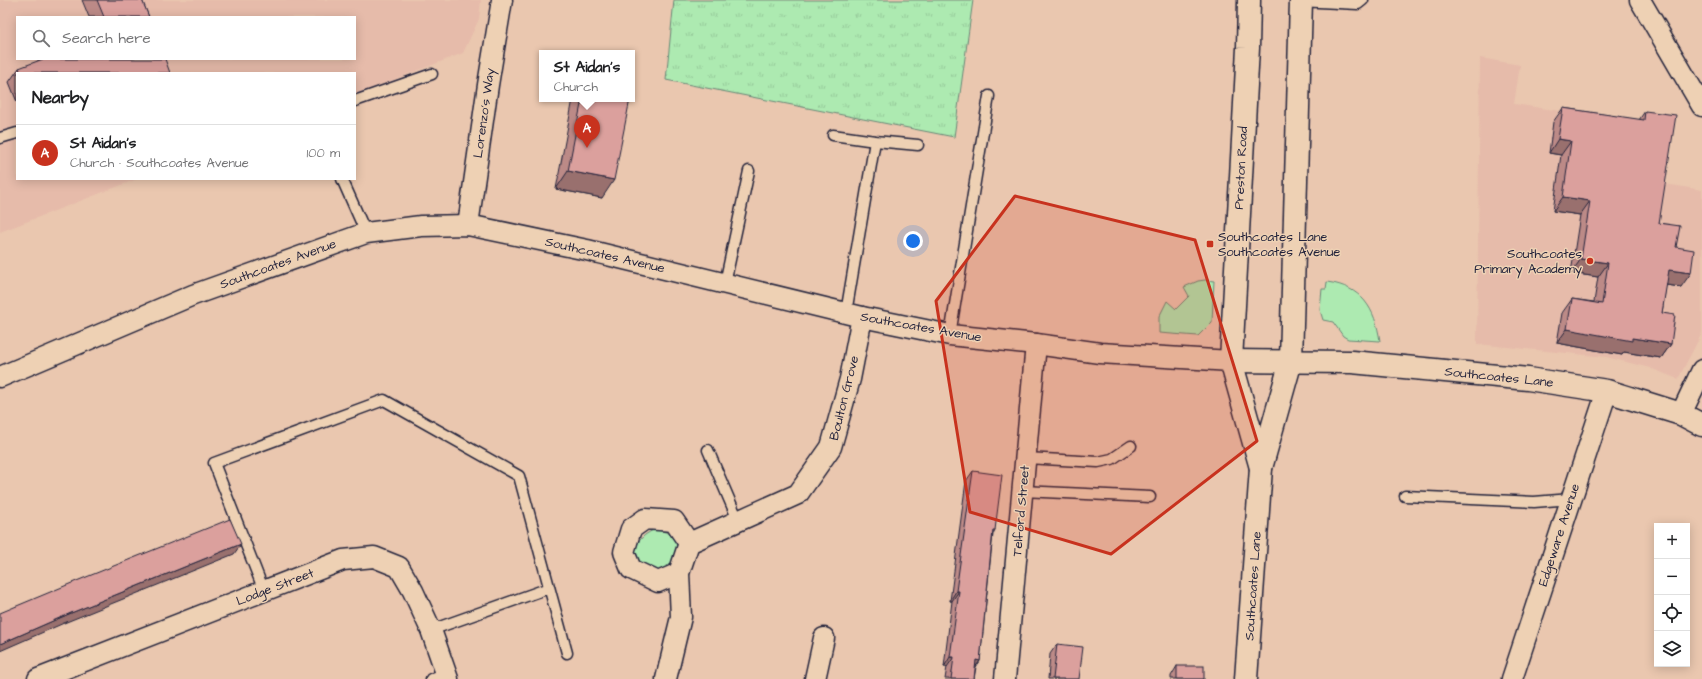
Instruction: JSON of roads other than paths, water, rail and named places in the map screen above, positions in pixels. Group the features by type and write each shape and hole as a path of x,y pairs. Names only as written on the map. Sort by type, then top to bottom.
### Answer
{"street":[{"name":"Lorenzo's Way","path":"468,225 502,0"},
{"name":"Preston Road","path":"1231,361 1248,48 1249,0"},
{"path":"1290,361 1298,0"},
{"path":"1640,0 1702,106"},
{"name":"Southcoates Avenue","path":"0,377 193,295 366,233 421,226 468,225 587,250 854,315 950,335 1036,344 1100,353 1231,361"},
{"name":"Boulton Grove","path":"689,543 798,494 831,447 850,379 854,315"},
{"name":"Telford Street","path":"1005,679 1036,344"},
{"name":"Southcoates Lane","path":"1261,468 1231,361 1352,362 1528,379 1607,391 1681,414 1702,424"},
{"name":"Southcoates Lane","path":"1246,679 1261,468 1290,361"},
{"path":"1681,414 1702,370"},
{"name":"Edgeware Avenue","path":"1512,679 1607,391"},
{"path":"666,679 681,617 679,573 689,543 674,521 644,519 631,529 624,552 631,569 658,582 679,573"},
{"name":"Lodge Street","path":"38,679 343,560 374,557 399,566 413,591 431,630 442,677"},
{"path":"815,679 824,638"}],"lane":[{"path":"1298,0 1358,4 1363,0"},
{"path":"356,101 432,74"},
{"path":"950,335 989,96"},
{"path":"0,138 16,133"},
{"path":"833,135 875,141 918,144"},
{"path":"854,315 875,141"},
{"path":"725,283 749,172"},
{"path":"342,180 366,233"},
{"path":"264,591 214,462 384,400 519,476 567,653"},
{"path":"1026,458 1098,462 1112,459 1131,446"},
{"path":"708,450 738,520"},
{"path":"1022,492 1150,497"},
{"path":"1405,496 1534,502 1571,499"},
{"path":"431,630 549,588"}],"place":[{"name":"St Aidan's","path":"587,148"},
{"name":"Southcoates Lane Southcoates Avenue","path":"1210,244"},
{"name":"Southcoates Primary Academy","path":"1590,261"}]}
